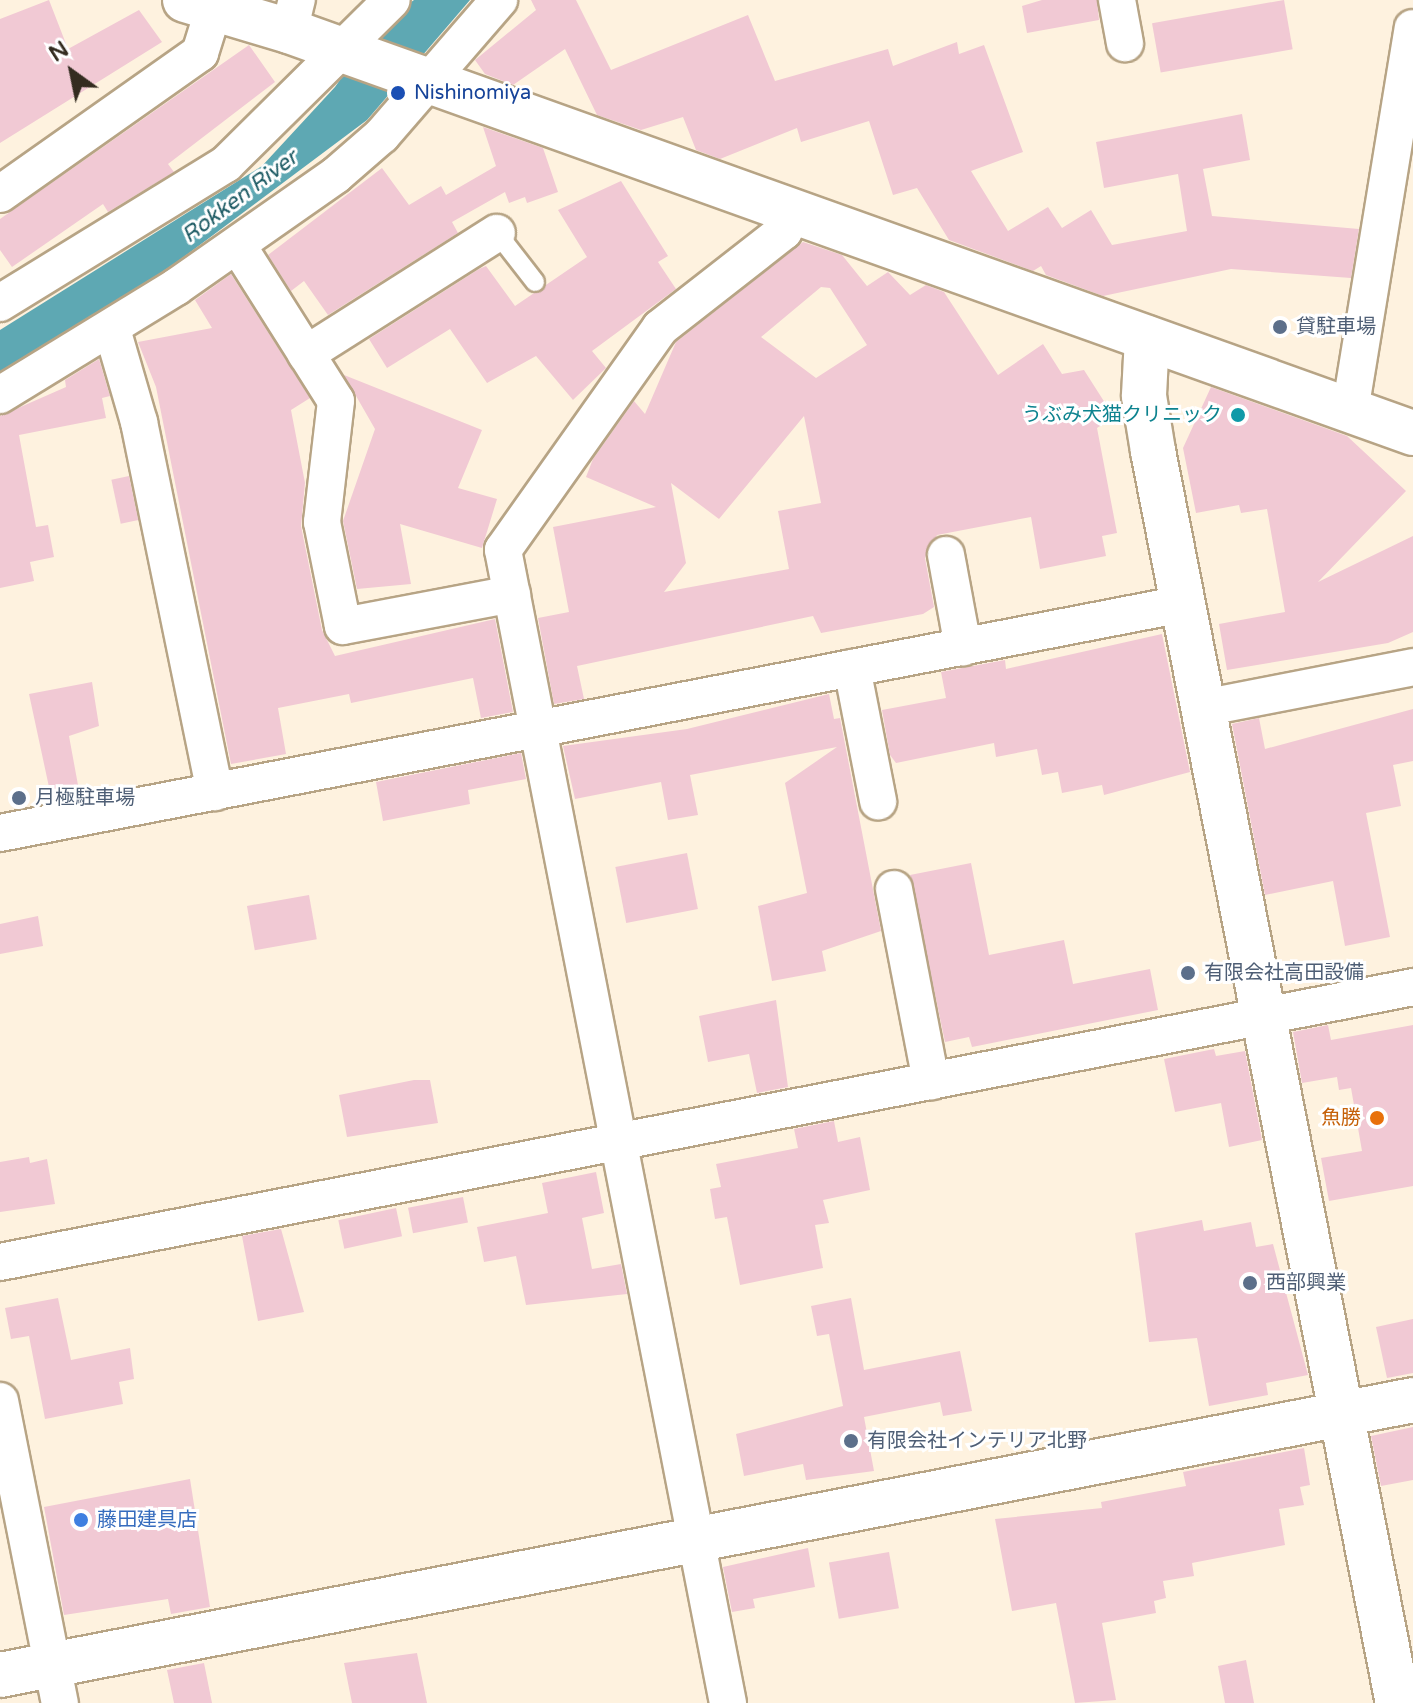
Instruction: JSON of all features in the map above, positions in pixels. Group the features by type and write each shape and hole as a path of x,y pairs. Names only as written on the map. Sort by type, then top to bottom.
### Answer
{"street":[{"path":"1,301 226,164 392,0"},
{"path":"0,395 112,329 238,246 336,175 421,80 499,0"},
{"path":"1117,0 1125,43"},
{"path":"0,194 200,53 199,4 293,15 342,51 1413,433"},
{"path":"1350,411 1413,28"},
{"path":"728,1703 503,550 643,349 679,311 784,231 791,212"},
{"path":"306,354 497,233"},
{"path":"238,246 336,401 322,522 343,626 512,594"},
{"path":"112,329 139,422 215,792"},
{"path":"1147,338 1144,396 1398,1703"},
{"path":"1413,445 1413,459"},
{"path":"946,555 963,647"},
{"path":"0,833 1183,604"},
{"path":"1203,708 1413,667"},
{"path":"852,668 878,801"},
{"path":"894,889 931,1081"},
{"path":"0,1262 1413,987"},
{"path":"0,1675 56,1684 696,1539 1413,1400"},
{"path":"0,1401 56,1684"}],"lane":[{"path":"497,233 535,282"}],"water":[{"name":"Rokken River","path":"414,0 470,0 367,120 165,271 0,372 0,330 262,166 335,87 378,26"}],"building":[{"path":"49,0 68,49 139,10 162,42 0,143 0,19"},
{"path":"531,0 576,0 611,70 748,15 775,81 888,49 893,66 957,42 959,54 984,45 1023,152 971,171 1008,231 1048,207 1062,228 1091,210 1112,245 1187,231 1178,174 1104,188 1096,142 1242,114 1250,160 1203,169 1212,216 1359,229 1351,278 1231,269 1103,296 1046,275 1041,266 1033,271 949,240 917,188 893,195 869,121 801,142 797,128 720,159 696,150 683,117 641,130 597,115 565,49 513,85 485,74 475,60 536,10"},
{"path":"1042,0 1097,0 1099,20 1027,33 1022,6"},
{"path":"1284,0 1293,49 1161,73 1152,23"},
{"path":"249,45 275,82 168,164 174,172 108,212 103,204 12,267 0,250 0,219"},
{"path":"483,127 543,148 558,192 527,203 525,197 509,203 505,192 452,222 458,233 328,315 304,281 291,291 268,255 382,168 409,205 441,186 446,195 496,166"},
{"path":"621,181 668,256 658,262 676,289 592,351 606,368 573,400 536,356 487,383 450,329 387,368 369,339 479,269 486,266 515,306 587,257 558,210"},
{"path":"803,242 842,255 867,286 888,272 910,295 926,285 944,292 998,375 1043,344 1062,374 1084,370 1114,417 1097,428 1117,533 1102,536 1106,556 1040,569 1031,517 937,535 925,558 934,607 923,614 821,633 813,616 577,666 584,699 554,704 538,618 569,612 553,527 656,507 586,477 593,459 634,401 645,414 676,342","holes":["821,287 830,288 867,345 816,378 761,337","804,416 821,503 778,511 789,569 664,592 686,563 671,483 719,519"]},
{"path":"231,274 310,398 291,410 305,483 301,526 322,630 335,656 495,619 513,712 481,718 473,678 351,703 349,694 278,708 286,754 231,764 156,387 138,342 212,328 195,300"},
{"path":"99,359 110,396 102,398 106,418 19,435 36,527 48,525 54,557 30,562 34,581 0,588 0,416 66,387 65,380"},
{"path":"344,375 482,430 458,488 497,499 482,548 400,524 411,584 357,589 343,521 375,429"},
{"path":"1211,387 1347,436 1406,491 1318,582 1413,536 1413,632 1388,643 1227,670 1219,624 1285,612 1267,509 1241,513 1239,505 1196,513 1183,448"},
{"path":"129,476 138,520 121,524 111,480"},
{"path":"1162,634 1190,772 1104,795 1102,785 1062,793 1058,772 1042,775 1037,749 996,757 994,743 896,763 890,755 882,710 946,698 941,672 1005,660 1006,669"},
{"path":"92,682 99,726 69,736 80,796 52,801 29,694"},
{"path":"829,694 834,719 840,718 881,931 822,951 826,971 772,981 758,906 807,893 785,783 837,747 690,775 698,815 668,820 661,782 575,799 563,746 687,729"},
{"path":"1413,709 1413,761 1393,765 1401,806 1366,813 1390,937 1345,946 1333,881 1265,895 1232,724 1259,718 1265,749"},
{"path":"521,753 526,779 468,790 470,804 383,821 376,782"},
{"path":"687,853 698,909 626,923 615,867"},
{"path":"971,863 989,955 1064,940 1073,984 1150,969 1158,1010 972,1047 969,1037 945,1042 910,875"},
{"path":"309,895 317,939 255,950 247,906"},
{"path":"38,916 43,946 0,954 0,924"},
{"path":"776,1000 788,1087 757,1093 749,1054 708,1062 699,1016"},
{"path":"1328,1025 1331,1040 1413,1025 1413,1186 1329,1201 1321,1158 1362,1151 1351,1088 1339,1090 1337,1077 1302,1083 1293,1032"},
{"path":"1214,1049 1216,1056 1245,1051 1262,1140 1229,1147 1221,1103 1175,1112 1164,1059"},
{"path":"414,1080 430,1080 438,1123 347,1137 339,1095"},
{"path":"834,1121 838,1142 860,1137 870,1190 823,1200 829,1223 815,1225 823,1268 740,1285 727,1217 715,1219 710,1189 721,1187 716,1164 798,1148 794,1129"},
{"path":"29,1157 30,1163 47,1159 55,1204 0,1212 0,1162"},
{"path":"596,1172 604,1213 582,1218 592,1269 621,1264 627,1294 526,1305 516,1256 484,1262 477,1227 548,1213 542,1183"},
{"path":"463,1197 468,1223 413,1233 408,1208"},
{"path":"396,1208 402,1236 344,1249 338,1220"},
{"path":"1202,1220 1204,1231 1251,1222 1256,1247 1273,1244 1308,1375 1266,1383 1268,1395 1209,1406 1197,1338 1149,1342 1135,1233"},
{"path":"281,1229 304,1312 258,1321 242,1236"},
{"path":"58,1298 71,1360 130,1348 134,1379 119,1382 123,1404 45,1419 29,1336 11,1339 5,1308"},
{"path":"851,1298 864,1370 960,1351 972,1411 943,1416 940,1402 864,1417 874,1471 806,1480 803,1464 744,1476 736,1434 843,1406 829,1334 817,1336 811,1306"},
{"path":"1413,1319 1413,1373 1387,1378 1376,1327"},
{"path":"1413,1427 1413,1480 1381,1486 1371,1436"},
{"path":"1304,1448 1310,1485 1300,1487 1304,1505 1279,1509 1285,1545 1192,1563 1194,1576 1163,1581 1166,1598 1154,1601 1156,1613 1102,1623 1116,1700 1075,1703 1056,1603 1012,1611 995,1519 1102,1508 1101,1502 1186,1486 1183,1472"},
{"path":"190,1479 210,1607 171,1614 168,1599 64,1615 44,1507"},
{"path":"808,1548 815,1587 753,1599 755,1608 732,1612 723,1567"},
{"path":"889,1552 899,1608 839,1619 829,1563"},
{"path":"417,1653 427,1703 352,1703 344,1663"},
{"path":"1246,1660 1254,1703 1225,1703 1218,1666"},
{"path":"204,1663 212,1703 174,1703 167,1670"}],"place":[{"name":"Nishinomiya","path":"398,93"},
{"name":"貸駐車場","path":"1280,327"},
{"name":"うぶみ犬猫クリニック","path":"1238,415"},
{"name":"月極駐車場","path":"19,798"},
{"name":"有限会社高田設備","path":"1188,973"},
{"name":"魚勝","path":"1377,1118"},
{"name":"西部興業","path":"1250,1283"},
{"name":"有限会社インテリア北野","path":"851,1441"},
{"name":"藤田建具店","path":"81,1520"}]}
